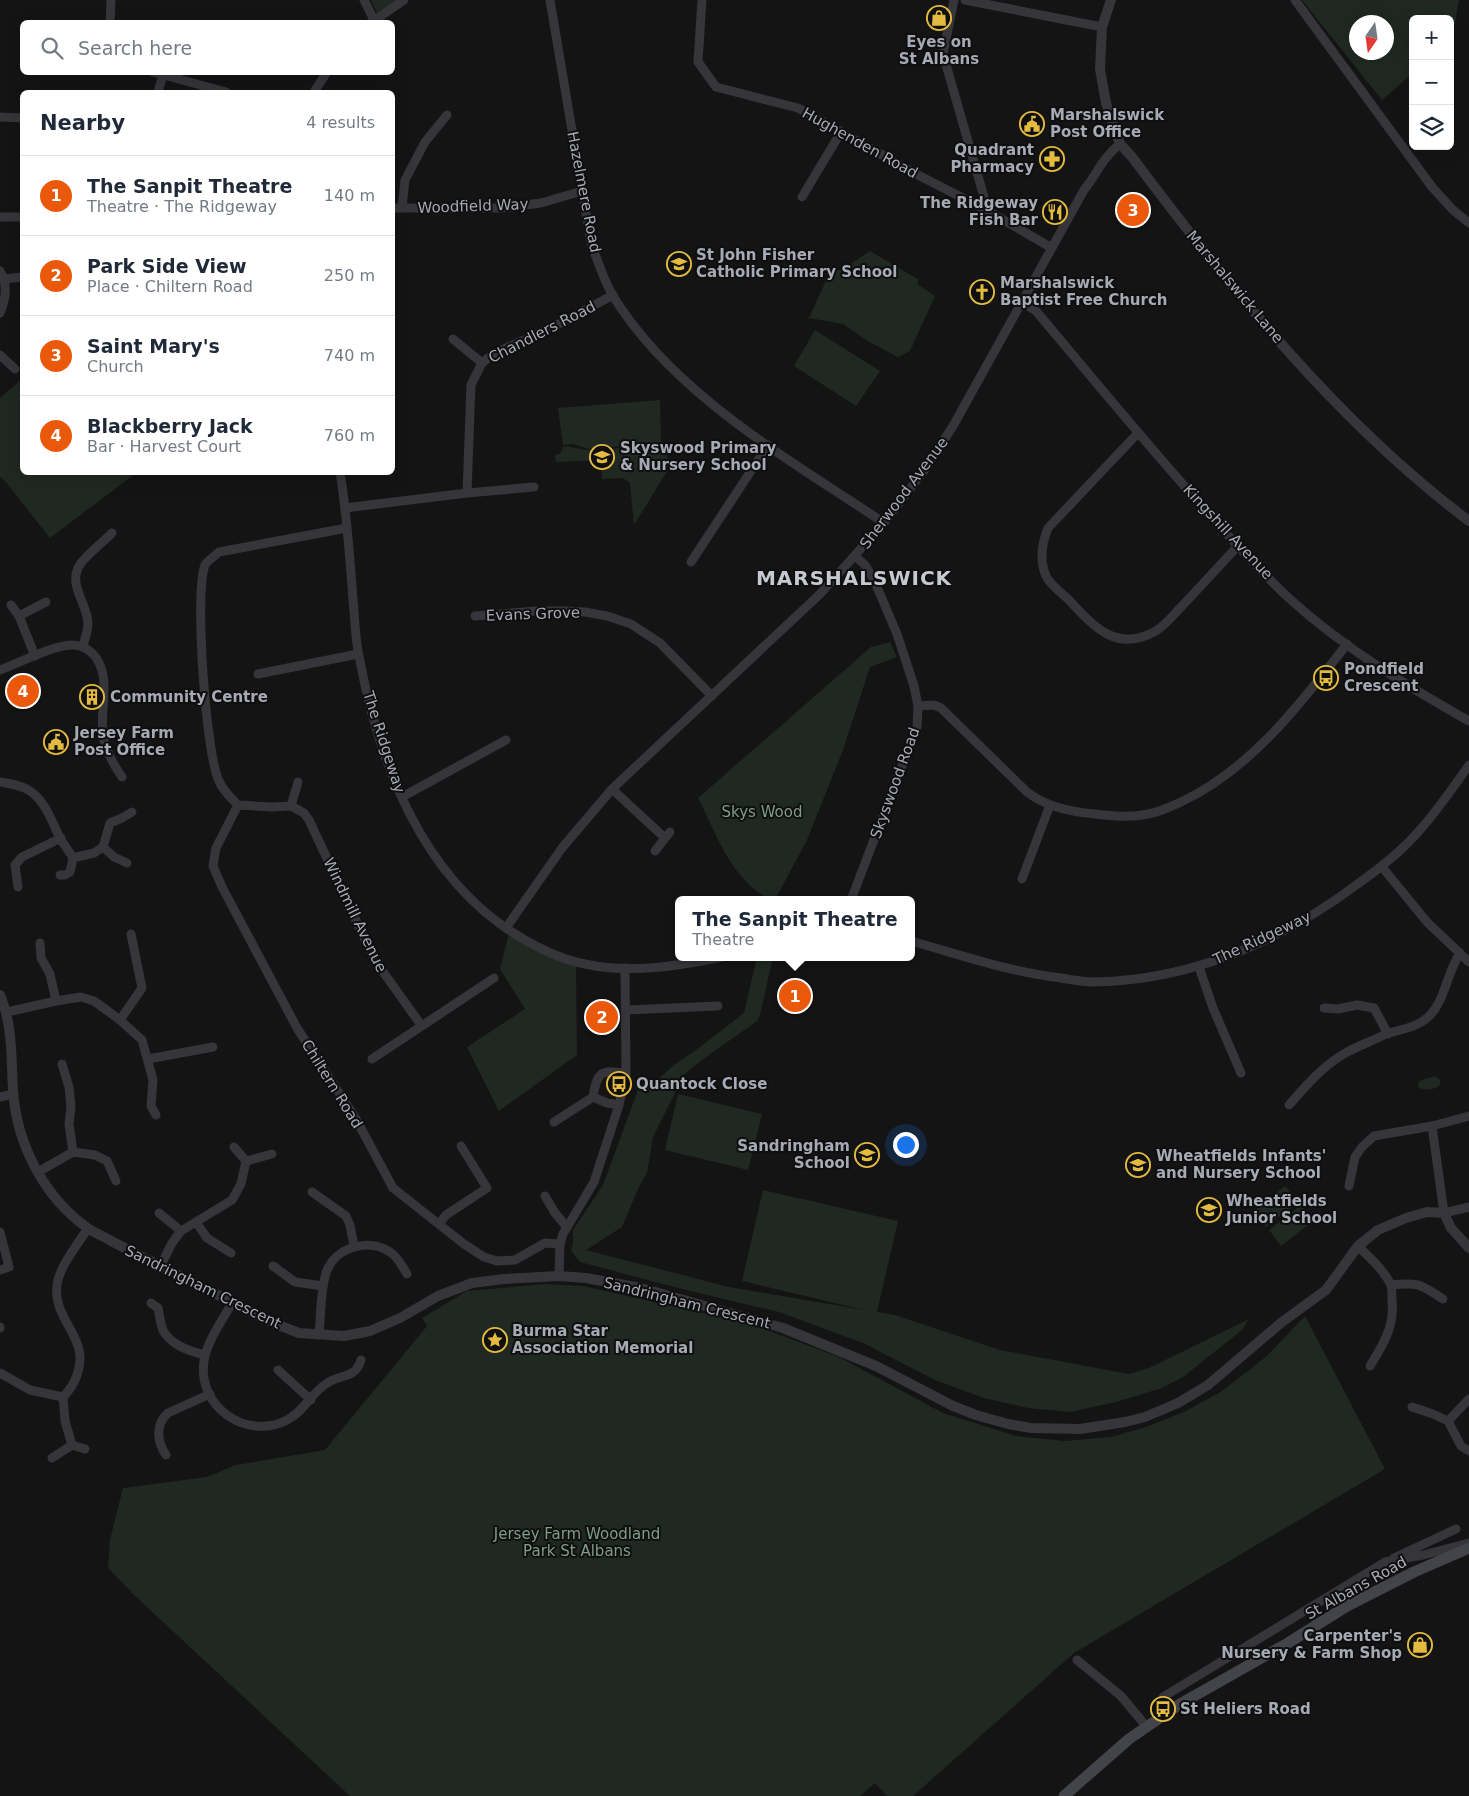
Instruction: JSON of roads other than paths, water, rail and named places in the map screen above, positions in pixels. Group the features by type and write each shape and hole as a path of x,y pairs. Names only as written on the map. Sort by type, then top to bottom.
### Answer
{"main road":[{"name":"St Albans Road","path":"1064,1796 1129,1739 1180,1704 1288,1643 1347,1606 1414,1572 1469,1548"}],"street":[{"path":"110,20 111,0"},
{"path":"364,0 373,20"},
{"path":"374,20 404,0"},
{"name":"Hazelmere Road","path":"550,0 592,243 612,295 647,343 664,362 708,402 884,523"},
{"name":"Hughenden Road","path":"702,0 698,62 716,87 798,108 920,176 988,211 1052,248"},
{"path":"954,0 943,54 988,211"},
{"path":"965,0 1102,27"},
{"name":"Marshalswick Lane","path":"1111,0 1102,27 1100,69 1106,103 1120,144 1225,278 1331,399 1404,468 1469,521"},
{"path":"1296,0 1432,187 1453,210 1469,223"},
{"path":"158,75 158,90"},
{"path":"162,75 218,90"},
{"path":"315,90 325,75"},
{"path":"397,208 405,180 424,142 447,115"},
{"path":"0,117 20,118"},
{"path":"802,197 841,132"},
{"name":"Sherwood Avenue","path":"506,928 562,848 612,789 820,594 884,523 926,468 953,426 1096,170 1110,151 1120,144"},
{"name":"Woodfield Way","path":"397,208 501,208 541,203 582,191"},
{"path":"0,217 20,217"},
{"path":"0,313 5,295 2,275 20,277"},
{"name":"Chandlers Road","path":"467,493 470,385 482,363 493,354 563,322 612,295"},
{"name":"Kingshill Avenue","path":"1023,303 1036,311 1237,547 1292,601 1347,644 1420,694 1469,721"},
{"path":"453,339 482,363"},
{"path":"0,355 15,369"},
{"path":"1138,433 1048,528 1043,541 1042,561 1047,578 1095,627 1107,635 1119,639 1137,638 1155,632 1170,619 1237,547"},
{"path":"691,562 768,445"},
{"name":"The Ridgeway","path":"340,475 346,508 358,654 368,699 387,760 402,797 437,861 460,888 490,917 535,946 572,961 625,968 679,966 703,961"},
{"path":"346,508 534,487"},
{"path":"298,782 291,806 272,807 238,805 218,781 209,734 202,666 201,586 205,564 219,552 347,528"},
{"path":"83,646 88,624 76,582 76,573 81,564 112,533"},
{"name":"Skyswood Road","path":"853,896 917,727 918,706 914,686 897,634 874,580 865,565 855,556"},
{"path":"19,616 46,602"},
{"path":"11,605 19,616 35,656"},
{"name":"Evans Grove","path":"475,616 564,610 606,616 631,624 660,643 712,696"},
{"path":"918,706 934,705 941,708 1037,800 1080,813 1119,817 1148,814 1170,807 1203,791 1235,768 1268,738 1309,693 1347,644"},
{"path":"0,670 63,646 83,646 96,657 102,666 104,676 103,734 108,757 122,777"},
{"path":"258,674 358,654"},
{"path":"402,797 493,742 506,740"},
{"name":"The Ridgeway","path":"915,942 1001,968 1035,975 1093,982 1147,978 1199,966 1246,949 1297,925 1340,898 1382,867 1418,832 1469,765"},
{"path":"0,782 18,785 29,790 38,797 48,811 73,858 70,872 66,875 60,875"},
{"path":"612,789 667,835 655,851"},
{"name":"Chiltern Road","path":"238,805 216,848 213,866 297,1028 356,1119 393,1188 464,1244 484,1257 497,1261 515,1260 546,1243 560,1244"},
{"path":"1022,879 1050,805"},
{"name":"Windmill Avenue","path":"291,806 304,813 310,820 374,959 421,1026"},
{"path":"73,858 94,853 103,847 110,823 132,812"},
{"path":"18,886 15,865 22,857 61,838"},
{"path":"103,847 114,857 127,863"},
{"path":"1382,867 1427,922 1469,962"},
{"path":"120,1020 142,988 131,934"},
{"path":"40,943 41,958 50,974 56,1000"},
{"path":"1289,1105 1317,1074 1343,1055 1388,1034 1412,1028 1428,1018 1438,1003 1453,963 1460,953"},
{"path":"1199,966 1241,1073"},
{"path":"559,1276 560,1244 566,1226 594,1182 619,1105 626,1074 625,968"},
{"path":"372,1059 494,978"},
{"name":"Sandringham Crescent","path":"0,995 7,1012 13,1094 19,1130 38,1172 60,1203 88,1228 272,1323 299,1332 344,1336 370,1331 400,1318 450,1290 472,1283 559,1276 586,1278 641,1288 783,1328 876,1366 953,1406 992,1420 1031,1428 1080,1430 1108,1426 1145,1417 1178,1403 1208,1385 1282,1322 1326,1290 1358,1246 1378,1230 1406,1218 1427,1212 1444,1214"},
{"path":"7,1012 56,1000 81,998 94,1001 120,1020 142,1040 153,1080 151,1106 156,1115"},
{"path":"1324,1008 1338,1009 1357,1005 1374,1008 1388,1034"},
{"path":"626,1010 718,1006"},
{"path":"148,1059 213,1047"},
{"path":"62,1064 69,1087 71,1107 69,1124 73,1152"},
{"path":"554,1122 593,1097 596,1079 599,1074 608,1072 626,1074"},
{"path":"0,1097 13,1094"},
{"path":"593,1097 607,1103 619,1105"},
{"path":"1349,1186 1355,1157 1362,1147 1374,1136 1432,1126 1469,1116"},
{"path":"1432,1126 1444,1214 1451,1228 1469,1248"},
{"path":"439,1224 446,1215 487,1188 461,1146"},
{"path":"234,1148 246,1161"},
{"path":"38,1172 73,1152 95,1155 107,1161 116,1181"},
{"path":"246,1161 272,1154"},
{"path":"160,1266 180,1231 232,1200 241,1184 246,1161"},
{"path":"312,1192 346,1216 350,1225 354,1246"},
{"path":"545,1196 555,1213 566,1226"},
{"path":"1444,1214 1469,1207"},
{"path":"159,1213 180,1231"},
{"path":"196,1222 206,1238 231,1252"},
{"path":"72,1445 65,1421 63,1397 70,1390 75,1380 80,1366 80,1352 60,1311 57,1301 57,1285 63,1268 88,1228"},
{"path":"0,1232 9,1267 0,1270"},
{"path":"319,1335 326,1272 336,1258 354,1246 374,1246 390,1252 399,1261 407,1274"},
{"path":"1358,1246 1377,1266 1391,1285 1394,1312 1384,1343 1370,1366"},
{"path":"273,1266 294,1282 323,1286"},
{"path":"1391,1285 1412,1282 1424,1286 1443,1299"},
{"path":"151,1303 158,1308 163,1330 171,1339 193,1352 205,1355"},
{"path":"232,1303 205,1355 203,1372 210,1394 220,1410 241,1424 253,1427 266,1427 289,1420 311,1400 324,1384 335,1378 350,1375 356,1371 361,1360"},
{"path":"278,1370 311,1400"},
{"path":"2,1377 30,1390 63,1397"},
{"path":"166,1455 159,1440 163,1417 210,1394"},
{"path":"1448,1421 1469,1398"},
{"path":"1412,1407 1448,1421 1461,1446 1469,1451"},
{"path":"72,1445 85,1449"},
{"path":"52,1458 72,1445"},
{"path":"1163,1697 1385,1562 1456,1529"},
{"path":"1385,1562 1414,1557 1469,1543"},
{"path":"1077,1660 1121,1696 1146,1726"}],"place":[{"name":"Eyes on St Albans","path":"939,18"},
{"name":"Marshalswick Post Office","path":"1032,124"},
{"name":"Quadrant Pharmacy","path":"1052,159"},
{"name":"Saint Mary's","path":"1133,210"},
{"name":"The Ridgeway Fish Bar","path":"1055,212"},
{"name":"St John Fisher Catholic Primary School","path":"679,264"},
{"name":"Marshalswick Baptist Free Church","path":"982,292"},
{"name":"Skyswood Primary & Nursery School","path":"602,457"},
{"name":"Pondfield Crescent","path":"1326,678"},
{"name":"Blackberry Jack","path":"23,691"},
{"name":"Community Centre","path":"92,697"},
{"name":"Jersey Farm Post Office","path":"56,742"},
{"name":"The Sanpit Theatre","path":"795,996"},
{"name":"Park Side View","path":"602,1017"},
{"name":"Quantock Close","path":"619,1084"},
{"name":"Sandringham School","path":"867,1155"},
{"name":"Wheatfields Infants' and Nursery School","path":"1138,1165"},
{"name":"Wheatfields Junior School","path":"1209,1210"},
{"name":"Burma Star Association Memorial","path":"495,1340"},
{"name":"Carpenter's Nursery & Farm Shop","path":"1420,1645"},
{"name":"St Heliers Road","path":"1163,1709"}],"district":[{"name":"MARSHALSWICK","path":"854,578"}],"park label":[{"name":"Skys Wood","path":"762,812"},
{"name":"Jersey Farm Woodland Park St Albans","path":"577,1542"}]}
